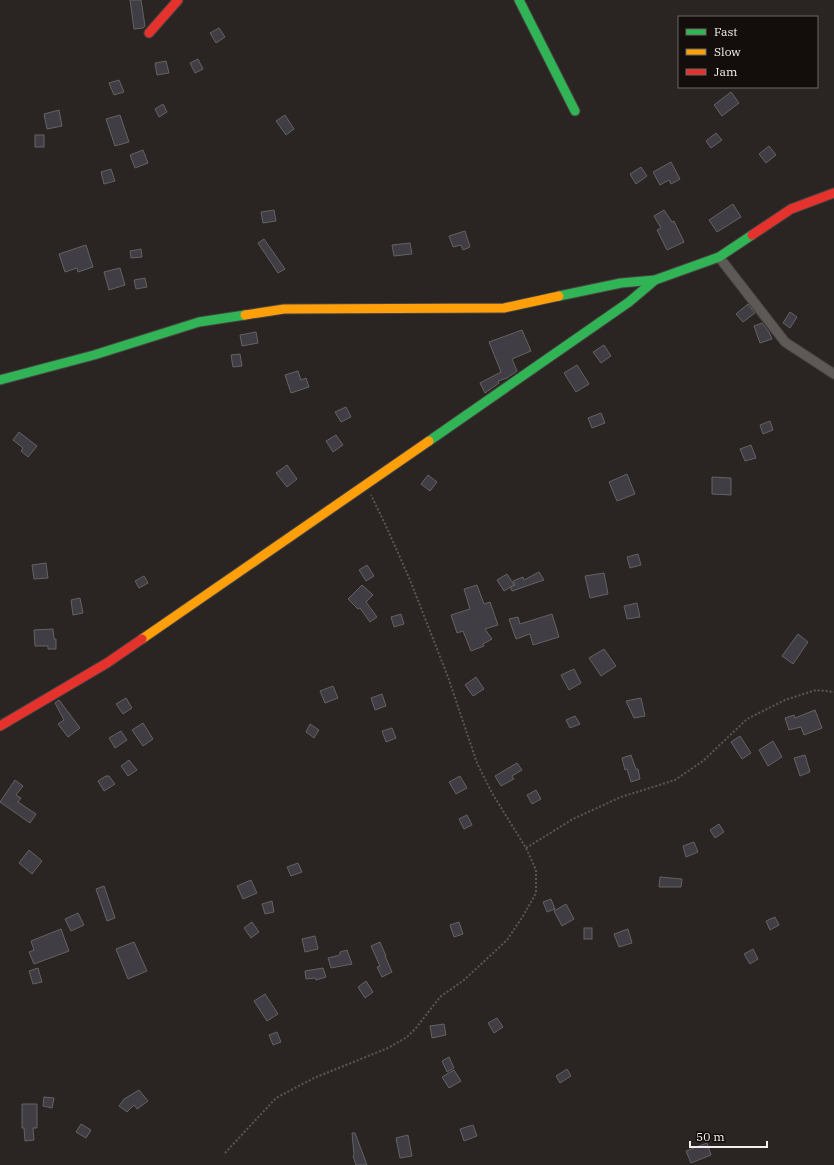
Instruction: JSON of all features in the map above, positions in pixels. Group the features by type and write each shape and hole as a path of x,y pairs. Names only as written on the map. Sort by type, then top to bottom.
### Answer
{"street":[{"path":"149,33 178,0"},
{"path":"519,0 574,110"},
{"path":"0,380 94,355 199,322 284,308 504,308 621,283 655,280 719,256 791,209 834,193"},
{"path":"719,256 785,342 834,374"},
{"path":"0,726 107,663 629,302 655,280"}],"path":[{"path":"225,1153 276,1098 314,1078 388,1048 407,1037 416,1028 440,997 464,980 507,940 523,916 536,892 536,870 526,848 492,792 478,763 448,677 410,580 366,485"},
{"path":"526,848 573,819 621,797 674,780 703,761 747,718 785,700 816,690 834,692"}],"building":[{"path":"130,0 141,0 145,26 143,28 134,29"},
{"path":"219,28 225,37 216,43 210,33"},
{"path":"198,59 203,69 195,73 190,63"},
{"path":"166,61 169,73 157,75 155,63"},
{"path":"119,80 124,92 114,95 109,83"},
{"path":"731,92 739,103 722,116 714,105"},
{"path":"163,104 167,112 159,117 155,109"},
{"path":"59,110 62,126 47,129 44,114"},
{"path":"120,115 129,142 115,146 106,119"},
{"path":"285,115 294,129 286,135 276,121"},
{"path":"716,133 722,140 711,148 706,141"},
{"path":"35,135 44,135 44,147 35,147"},
{"path":"769,146 776,155 766,163 759,154"},
{"path":"143,150 148,163 135,168 130,155"},
{"path":"671,162 680,179 671,184 669,180 660,185 653,172"},
{"path":"641,167 647,176 636,184 630,174"},
{"path":"111,169 115,181 104,184 101,172"},
{"path":"733,204 741,217 717,232 709,220"},
{"path":"274,210 276,221 263,223 261,212"},
{"path":"664,210 672,222 674,221 684,242 667,250 657,230 661,228 654,216"},
{"path":"465,231 470,247 463,250 461,245 453,247 449,236"},
{"path":"264,239 285,269 278,273 258,243"},
{"path":"410,243 412,254 394,256 392,245"},
{"path":"86,245 93,267 78,272 77,268 65,272 59,254"},
{"path":"141,249 142,257 131,258 130,251"},
{"path":"120,268 125,285 109,290 104,272"},
{"path":"145,278 147,287 136,289 134,280"},
{"path":"748,304 755,313 743,322 736,314"},
{"path":"790,312 797,317 790,328 783,323"},
{"path":"762,323 772,339 760,343 754,326"},
{"path":"522,330 531,351 512,359 517,371 507,378 498,381 499,383 485,393 480,383 501,372 489,342"},
{"path":"256,332 258,343 242,346 240,335"},
{"path":"604,345 611,356 601,363 593,352"},
{"path":"240,354 242,366 233,367 231,355"},
{"path":"577,365 589,384 576,392 564,373"},
{"path":"298,371 301,380 306,378 309,387 291,393 285,375"},
{"path":"346,407 351,417 341,422 335,412"},
{"path":"601,413 605,423 592,428 588,418"},
{"path":"770,421 773,430 763,434 760,425"},
{"path":"19,432 37,446 28,457 21,451 23,448 13,440"},
{"path":"336,435 343,445 333,452 326,441"},
{"path":"751,445 756,458 745,461 740,449"},
{"path":"287,465 297,479 287,487 276,473"},
{"path":"627,474 635,494 617,501 609,482"},
{"path":"428,475 437,482 430,491 421,484"},
{"path":"712,477 731,478 731,495 712,494"},
{"path":"638,554 641,565 630,568 627,557"},
{"path":"46,563 48,578 34,579 32,565"},
{"path":"367,565 374,576 366,581 359,570"},
{"path":"539,572 544,580 512,591 510,587 515,585 513,581 523,577 524,580"},
{"path":"604,573 608,594 590,598 585,576"},
{"path":"507,574 514,585 504,591 497,580"},
{"path":"144,576 148,583 139,588 135,581"},
{"path":"362,585 373,595 366,602 377,617 370,622 360,608 358,609 348,599"},
{"path":"477,585 484,604 490,602 498,625 485,629 492,639 483,644 484,646 471,651 463,631 457,633 451,615 470,609 464,589"},
{"path":"80,598 83,613 73,615 71,600"},
{"path":"637,603 640,617 627,619 624,606"},
{"path":"401,614 404,624 394,627 391,617"},
{"path":"552,614 559,637 533,645 530,634 516,639 509,619 518,617 520,624"},
{"path":"53,629 54,639 56,639 56,649 48,649 48,646 35,646 34,630"},
{"path":"798,634 808,642 793,664 782,656"},
{"path":"604,649 616,666 601,676 589,658"},
{"path":"574,669 581,683 569,690 561,675"},
{"path":"476,677 484,689 473,696 465,685"},
{"path":"333,686 338,698 325,703 320,691"},
{"path":"382,694 386,706 375,710 371,698"},
{"path":"126,698 132,708 123,714 116,704"},
{"path":"641,698 645,716 634,718 626,701"},
{"path":"59,700 80,728 68,737 58,724 64,720 55,703"},
{"path":"815,710 822,728 804,735 801,727 789,730 785,718 794,715 795,718"},
{"path":"575,716 580,724 570,728 566,720"},
{"path":"143,723 153,739 143,746 132,730"},
{"path":"310,724 319,730 314,738 306,732"},
{"path":"392,728 396,738 386,742 382,731"},
{"path":"121,731 127,740 115,748 109,738"},
{"path":"740,736 751,753 742,759 731,742"},
{"path":"773,741 782,757 768,766 759,750"},
{"path":"631,755 636,769 638,769 640,779 631,782 627,769 625,770 622,758"},
{"path":"805,755 810,772 800,776 794,758"},
{"path":"129,760 137,770 128,776 121,766"},
{"path":"517,763 522,770 512,776 514,779 501,786 495,776"},
{"path":"106,776 109,776 115,784 104,791 98,781"},
{"path":"460,776 467,788 456,794 449,782"},
{"path":"15,780 23,786 16,795 21,798 18,802 36,814 30,823 0,802"},
{"path":"536,790 541,799 532,804 527,795"},
{"path":"467,815 472,825 464,829 459,819"},
{"path":"719,824 724,832 715,838 710,830"},
{"path":"694,842 698,852 686,857 683,846"},
{"path":"29,850 42,861 32,874 19,863"},
{"path":"298,863 302,872 291,876 287,867"},
{"path":"660,877 682,879 681,887 659,887"},
{"path":"251,880 257,893 243,899 237,886"},
{"path":"104,886 115,918 107,921 96,889"},
{"path":"551,899 555,909 547,912 543,902"},
{"path":"272,901 274,912 265,914 262,904"},
{"path":"566,904 574,919 562,926 554,911"},
{"path":"78,913 84,925 71,931 65,919"},
{"path":"775,917 779,925 770,930 766,921"},
{"path":"252,922 259,932 251,938 244,928"},
{"path":"459,922 463,934 454,937 450,925"},
{"path":"584,928 592,928 592,939 584,939"},
{"path":"61,929 69,951 34,964 29,952 34,950 31,941"},
{"path":"628,929 632,943 619,947 614,934"},
{"path":"315,936 318,949 305,952 302,939"},
{"path":"134,942 147,971 128,979 116,949"},
{"path":"380,942 392,972 382,977 377,967 380,966 371,946"},
{"path":"753,949 758,959 750,964 744,954"},
{"path":"347,950 352,964 331,968 328,958 340,955 340,952"},
{"path":"38,968 42,982 33,984 29,971"},
{"path":"323,968 326,977 316,980 315,978 306,979 305,971"},
{"path":"366,981 373,992 365,998 358,987"},
{"path":"265,994 278,1014 267,1021 254,1001"},
{"path":"497,1018 503,1027 494,1033 488,1023"},
{"path":"444,1024 446,1035 432,1038 430,1026"},
{"path":"277,1032 281,1042 273,1045 269,1035"},
{"path":"449,1057 454,1068 447,1072 442,1061"},
{"path":"567,1069 571,1076 560,1083 556,1076"},
{"path":"454,1070 461,1081 449,1088 442,1077"},
{"path":"139,1090 148,1101 137,1109 134,1105 127,1112 119,1106 124,1099"},
{"path":"44,1097 54,1098 52,1108 43,1106"},
{"path":"22,1104 37,1104 37,1128 33,1128 34,1140 25,1141 24,1128 22,1128"},
{"path":"81,1124 91,1130 86,1138 76,1132"},
{"path":"473,1125 477,1136 464,1141 460,1129"},
{"path":"352,1133 355,1133 367,1165 356,1165 353,1156"},
{"path":"408,1135 412,1156 400,1158 396,1138"},
{"path":"707,1143 711,1155 691,1163 686,1151"}],"traffic: fast":[{"path":"519,0 575,111"},
{"path":"559,296 621,283 655,280 719,257 752,235"},
{"path":"429,441 629,302 655,280"},
{"path":"0,380 94,355 199,322 245,315"}],"traffic: slow":[{"path":"245,315 284,309 504,308 559,296"},
{"path":"142,639 429,441"}],"traffic: jam":[{"path":"149,33 178,0"},
{"path":"752,235 791,209 834,193"},
{"path":"0,726 107,663 142,639"}]}
